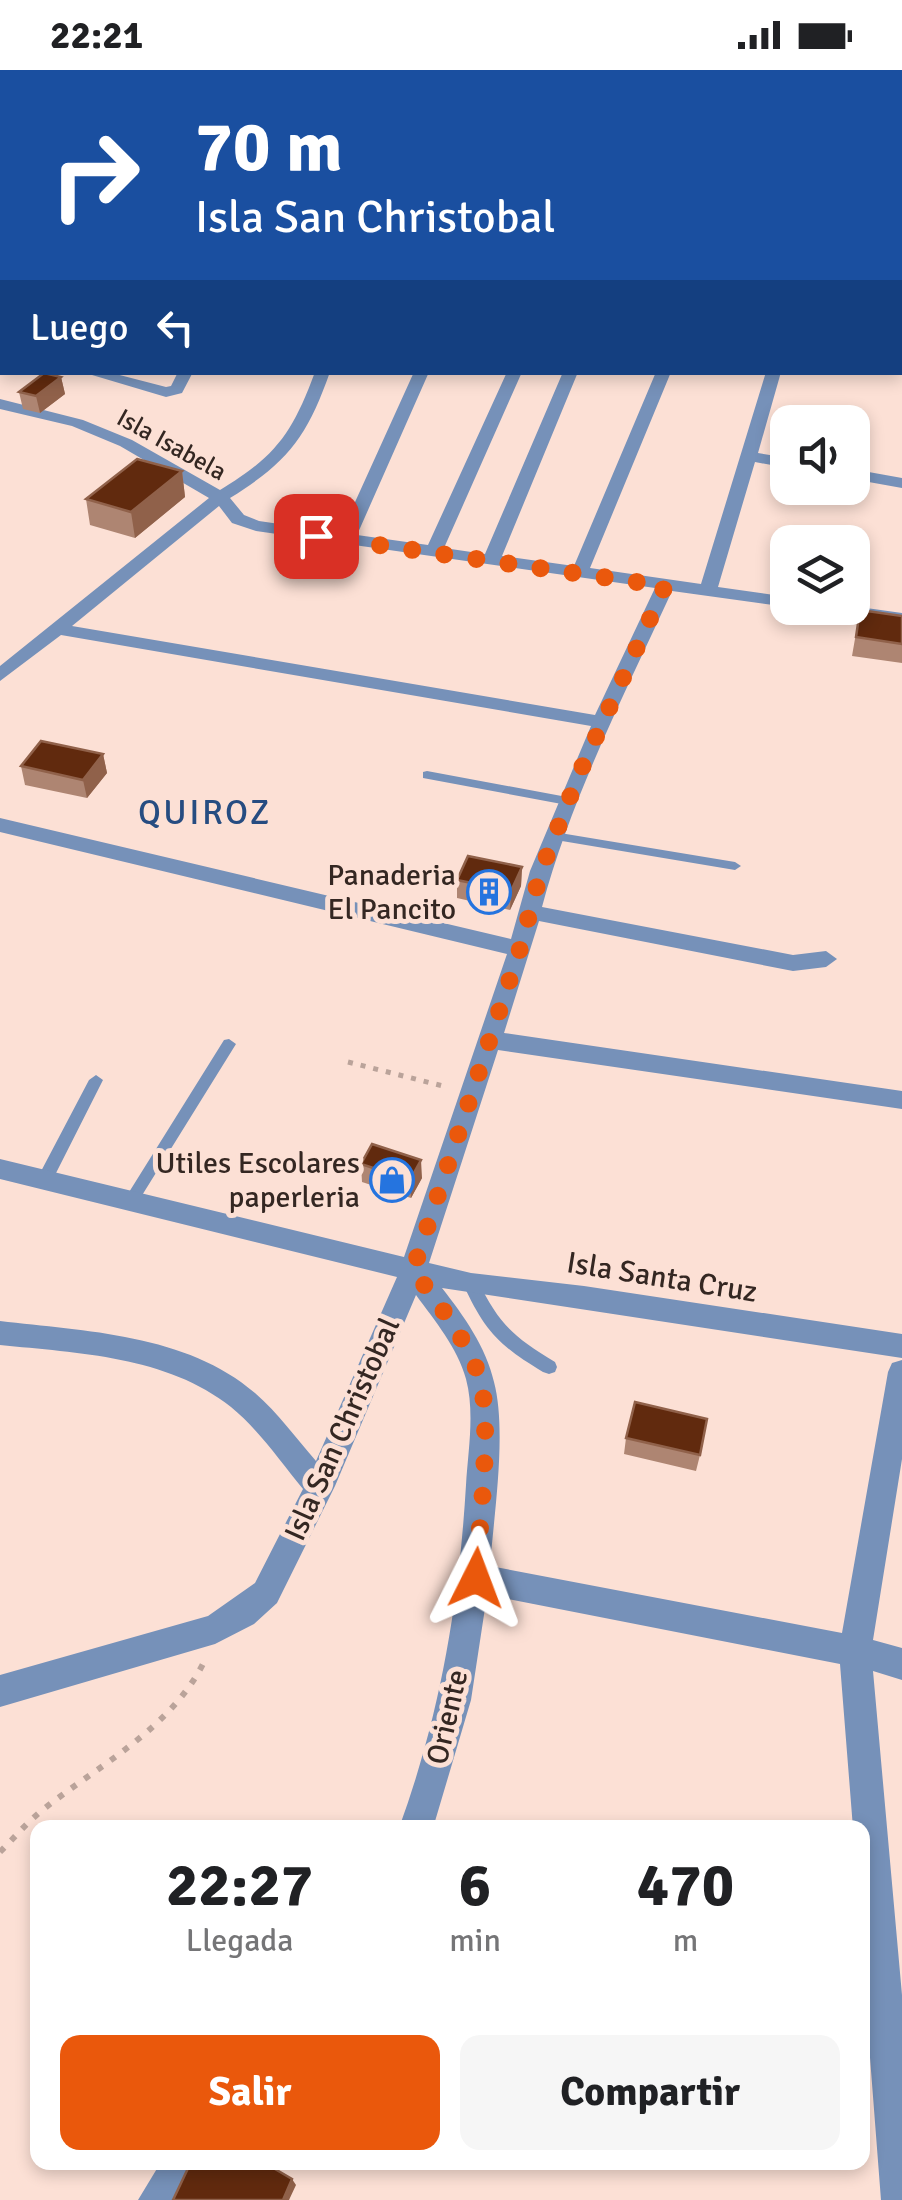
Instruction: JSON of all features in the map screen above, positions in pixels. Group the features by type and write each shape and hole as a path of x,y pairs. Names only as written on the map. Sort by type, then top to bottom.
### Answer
{"street":[{"path":"101,375 172,392 184,375"},
{"path":"0,675 220,496 267,468 292,440 312,405 322,375"},
{"path":"346,541 421,375"},
{"path":"433,553 513,375"},
{"path":"490,561 570,375"},
{"path":"579,574 663,375"},
{"path":"708,592 773,375"},
{"name":"Isla Isabela","path":"0,404 98,430 220,496 238,519 256,526 770,600"},
{"path":"749,456 770,459"},
{"path":"870,477 902,482"},
{"name":"Isla San Christobal","path":"0,1691 215,1629 244,1613 266,1593 320,1486 413,1270 554,836 665,586"},
{"path":"870,614 902,618"},
{"path":"57,629 602,722"},
{"path":"0,825 520,949"},
{"path":"530,912 794,963 826,959"},
{"path":"490,1040 902,1100"},
{"path":"0,1169 46,1177 413,1270"},
{"name":"Isla Santa Cruz","path":"413,1270 471,1284 902,1346"},
{"name":"Oriente","path":"413,1270 466,1348 480,1378 484,1410 476,1578 444,1744 419,1820"},
{"path":"0,1333 110,1346 202,1372 242,1399 320,1486"},
{"path":"868,1820 854,1651 902,1372"},
{"path":"476,1578 854,1651 902,1664"},
{"path":"870,1838 901,2200"},
{"path":"158,2200 179,2170"}],"lane":[{"path":"426,775 567,801"},
{"path":"554,836 735,866"},
{"path":"130,1201 229,1044"},
{"path":"46,1177 96,1080"},
{"path":"471,1284 490,1327 508,1343 549,1367"}],"path":[{"path":"348,1062 472,1093"},
{"path":"32,1820 134,1742 198,1679 215,1629"},
{"path":"0,1852 30,1822"}],"building":[{"path":"41,375 61,377 36,396 19,392"},
{"path":"137,459 182,471 131,512 86,499"},
{"path":"870,611 902,616 902,644 856,637 858,625 870,625"},
{"path":"41,741 103,754 83,780 21,766"},
{"path":"468,856 522,867 511,891 457,880"},
{"path":"372,1144 421,1160 410,1180 361,1164"},
{"path":"635,1402 707,1419 700,1455 626,1438"},
{"path":"187,2170 277,2170 292,2179 283,2200 173,2200"}],"place":[{"name":"Panaderia El Pancito","path":"489,892"},
{"name":"Utiles Escolares paperleria","path":"392,1180"}],"district":[{"name":"QUIROZ","path":"205,812"}],"route":[{"path":"316,536 665,586 567,801 541,871 520,949 413,1270 466,1348 480,1378 484,1410 476,1578"}]}
